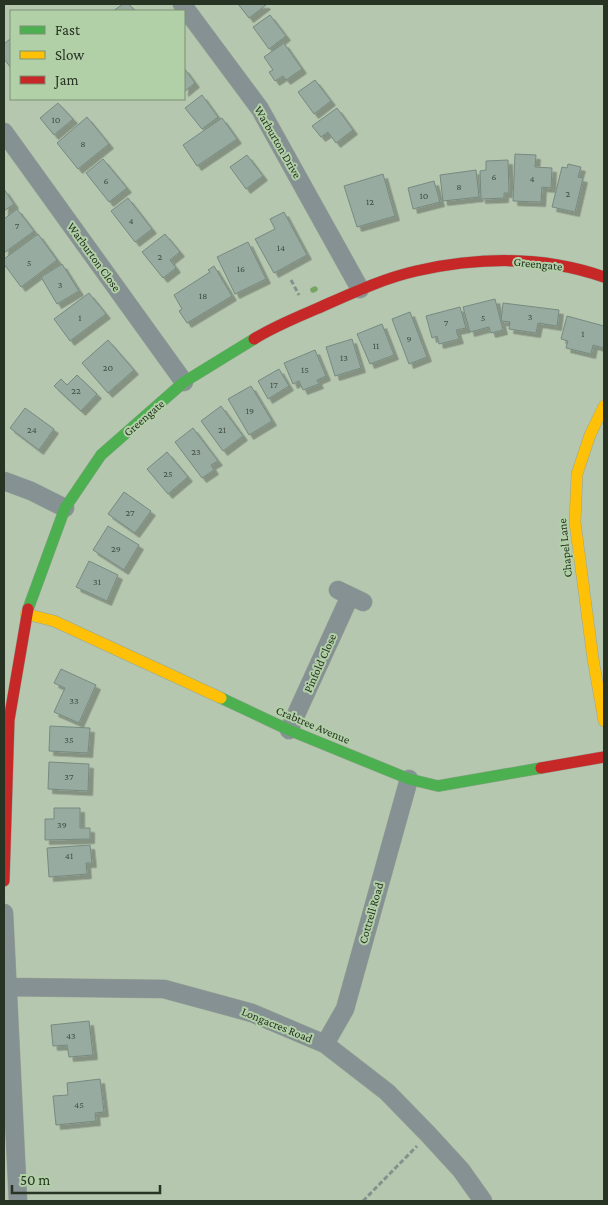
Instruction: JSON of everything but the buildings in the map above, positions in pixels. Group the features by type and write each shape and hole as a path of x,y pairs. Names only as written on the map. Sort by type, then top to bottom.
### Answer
{"street":[{"name":"Warburton Drive","path":"182,4 260,109 360,289"},
{"name":"Warburton Close","path":"4,132 184,382"},
{"name":"Greengate","path":"4,881 8,699 26,614 65,508 101,455 184,382 261,334 360,289 415,271 474,262 524,260 584,270 604,278"},
{"name":"Chapel Lane","path":"604,406 590,434 577,474 575,522 599,658 604,721"},
{"path":"4,480 65,508"},
{"name":"Pinfold Close","path":"290,730 350,596"},
{"name":"Crabtree Avenue","path":"26,614 54,621 290,730 409,779 438,786 604,757"},
{"name":"Cottrell Road","path":"325,1044 345,1008 409,779"},
{"path":"4,913 18,1201"},
{"name":"Longacres Road","path":"8,987 164,989 252,1013 325,1044 387,1092 461,1170 483,1201"}],"path":[{"path":"291,280 300,296"},
{"path":"363,1201 428,1134"}],"traffic: fast":[{"path":"28,609 65,508 101,455 184,382 254,339"},
{"path":"221,698 289,730 409,779 438,786 541,768"}],"traffic: slow":[{"path":"604,406 590,435 577,474 575,522 593,659 604,721"},
{"path":"26,614 54,621 221,698"}],"traffic: jam":[{"path":"254,339 284,323 390,278 439,266 487,261 534,262 558,265 604,277"},
{"path":"4,881 9,720 28,609"},
{"path":"541,768 604,757"}]}
